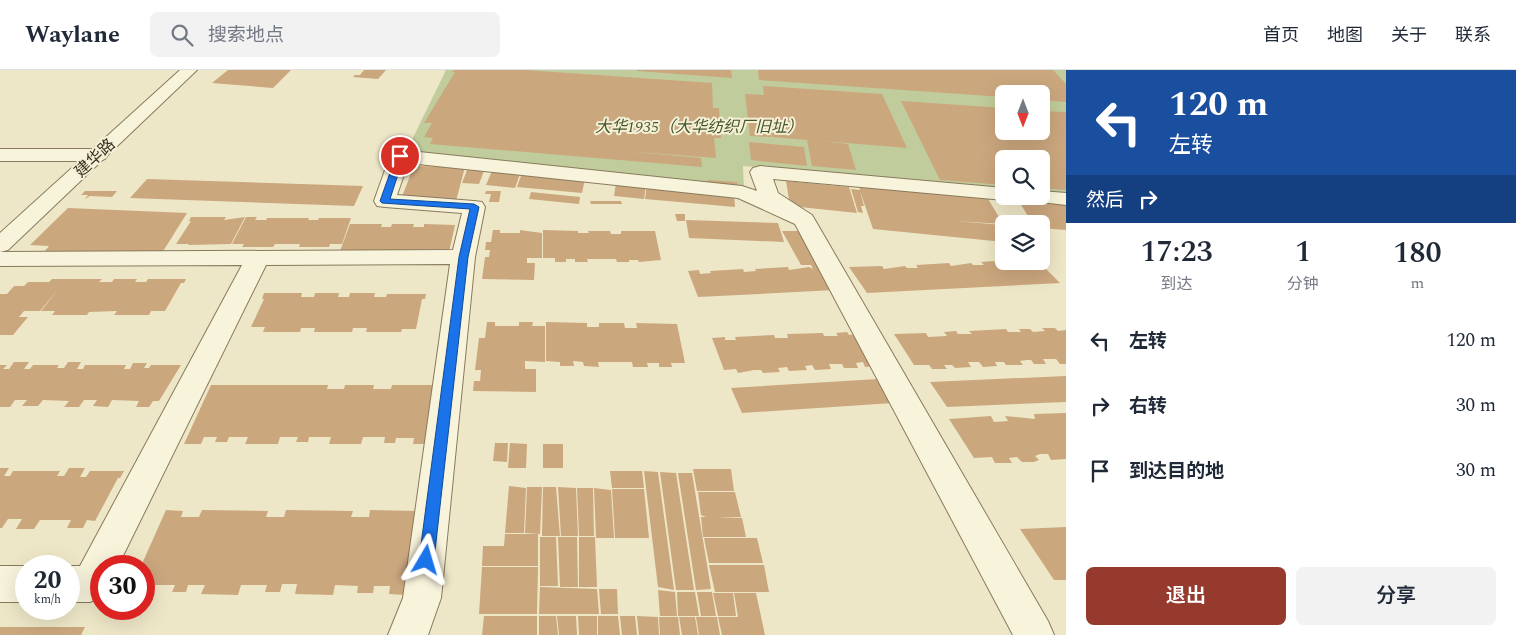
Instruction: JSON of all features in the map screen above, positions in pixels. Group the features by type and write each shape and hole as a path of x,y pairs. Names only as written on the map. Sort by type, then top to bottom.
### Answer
{"street":[{"name":"建华路","path":"0,245 190,70"},
{"path":"0,155 98,155"},
{"path":"408,635 422,598 464,257 474,207 385,201 400,156 742,192 804,220"},
{"path":"995,193 760,172 770,196 804,220 1034,635"},
{"path":"1050,198 1066,199"},
{"path":"0,259 464,257"},
{"path":"80,584 90,584 258,258"},
{"path":"0,584 15,584"}],"green space":[{"name":"大华1935（大华纺织厂旧址）","path":"446,70 1066,70 1066,193 1050,192 1050,150 995,150 995,187 743,166 744,189 428,158 407,150"}],"building":[{"path":"228,70 291,70 273,88 212,83"},
{"path":"364,70 386,70 378,79 353,77 360,75"},
{"path":"454,70 525,70 712,83 713,108 719,108 721,138 714,138 716,158 623,151 701,158 702,167 430,144 433,138 424,137 432,123 424,123 455,72 452,72"},
{"path":"731,70 732,78 637,71"},
{"path":"758,70 1053,70 1066,84 1066,102 1050,101 1050,85 995,85 995,96 759,80"},
{"path":"763,86 882,94 907,148 823,141 848,144 856,170 812,166 807,140 772,137 768,117 771,137 750,136 745,94 764,95"},
{"path":"901,101 995,107 995,140 1050,140 1050,111 1066,112 1066,190 1050,189 1050,150 995,150 995,184 940,180"},
{"path":"749,142 804,147 807,166 751,160"},
{"path":"414,166 465,167 456,201 401,199"},
{"path":"467,170 484,171 479,184 462,183"},
{"path":"492,171 520,174 515,188 486,185"},
{"path":"522,173 585,179 582,193 517,187"},
{"path":"147,179 363,186 354,206 130,198"},
{"path":"708,180 737,182 737,186 708,183"},
{"path":"786,181 849,187 857,213 790,206"},
{"path":"616,183 646,185 644,199 614,196"},
{"path":"647,184 734,194 735,207 645,199"},
{"path":"859,186 987,197 998,215 995,215 995,223 956,221 995,224 995,241 873,229 860,191 864,206 861,206 863,213 858,212 851,189 860,190"},
{"path":"85,191 117,191 112,197 90,196 85,199 88,195 81,195"},
{"path":"486,191 501,191 499,202 489,202 491,194 485,194"},
{"path":"531,192 580,197 579,204 529,199"},
{"path":"590,201 621,201 622,204 591,204"},
{"path":"1050,203 1066,204 1066,230 1050,229 1050,215 1027,215 1021,205 1050,205"},
{"path":"68,208 187,213 162,253 44,252 49,246 30,245"},
{"path":"675,214 685,214 685,221 677,221"},
{"path":"191,217 226,217 224,220 245,217 231,244 176,244 191,221 189,221"},
{"path":"246,217 257,217 255,220 266,220 267,218 309,218 308,220 318,220 319,218 351,218 342,244 330,244 329,247 299,247 300,244 275,244 273,247 242,247 244,244 232,244"},
{"path":"686,220 778,223 784,242 689,238"},
{"path":"350,224 382,224 381,227 391,227 392,224 414,224 413,227 424,227 424,224 455,225 449,252 340,251"},
{"path":"493,230 500,230 500,233 520,233 520,230 542,233 542,258 527,258 527,263 535,263 534,280 482,279 485,257 489,257 490,250 485,250 486,242 491,242"},
{"path":"543,230 578,231 578,233 610,231 611,234 621,234 621,231 655,231 661,260 617,262 616,259 587,259 588,262 575,262 575,259 566,259 566,262 555,262 555,258 543,258"},
{"path":"782,231 799,231 835,290 698,297 688,271 699,270 700,274 711,273 710,271 743,269 744,272 756,271 755,269 788,267 789,270 809,267 813,269 811,265 801,265"},
{"path":"994,261 995,270 1047,270 1060,283 867,293 849,267 882,266 884,269 905,266 907,268 918,268 916,265 949,263 951,266 971,263 973,265 984,265 981,262"},
{"path":"52,279 102,279 99,282 112,282 114,279 137,279 135,282 146,282 148,279 186,279 184,283 181,283 165,311 151,311 149,315 114,315 117,311 89,312 87,315 52,315 55,311 41,311 59,288 40,311 24,311 19,317 28,317 13,335 0,335 0,294 7,294 14,286 24,286 28,282 49,282"},
{"path":"264,293 302,293 301,297 314,297 315,293 339,293 338,297 349,297 350,293 375,293 374,297 386,297 387,294 426,294 425,299 422,299 416,329 402,329 401,332 366,332 367,328 353,328 352,332 314,332 315,328 301,328 300,332 263,332 265,327 251,327 264,299 262,299"},
{"path":"487,322 495,322 495,326 519,326 519,322 533,322 532,326 545,326 545,362 525,361 525,369 536,369 536,392 473,391 474,381 480,381 481,370 475,370 479,338 485,338"},
{"path":"546,322 587,323 587,327 599,327 599,323 624,323 625,328 637,328 636,323 677,324 685,363 671,363 672,367 659,367 659,363 647,363 648,367 633,367 632,362 598,362 599,367 584,366 583,362 573,361 574,366 560,366 560,362 546,361"},
{"path":"1042,328 1055,328 1058,331 1066,330 1066,364 1060,364 1056,359 1043,359 1046,364 1034,364 1031,360 1027,360 1020,361 1023,365 1006,365 1004,362 995,362 997,366 983,367 979,362 968,362 971,367 955,368 952,365 944,365 947,369 932,369 929,365 914,365 894,334 926,333 928,337 947,336 944,332 956,331 958,334 972,334 969,331 1006,329 1008,332 1021,332 1019,329 1030,329 1033,332 1045,331"},
{"path":"847,332 849,335 861,334 877,366 865,367 863,362 856,363 858,368 844,368 842,364 829,364 831,369 815,370 812,365 805,366 807,370 789,371 787,367 778,368 780,372 763,373 761,370 754,370 738,373 736,369 724,370 712,338 725,337 725,340 736,340 735,337 774,335 775,338 788,338 787,334 823,333 824,336 838,336 836,333"},
{"path":"14,362 29,362 24,369 30,369 33,365 59,365 57,368 64,368 68,362 81,362 77,369 83,369 85,365 126,365 124,369 130,369 133,363 147,363 144,368 149,368 151,365 181,365 159,401 153,401 149,407 136,407 139,401 112,400 108,407 93,406 97,400 84,400 79,407 64,407 69,401 43,400 38,406 22,406 27,400 15,400 10,407 0,407 0,365 7,365 3,369 9,369"},
{"path":"1066,376 1066,402 947,407 930,382"},
{"path":"878,379 893,403 742,413 731,388"},
{"path":"211,385 328,385 327,389 344,389 345,385 374,385 373,389 391,389 392,385 436,385 428,444 413,444 414,438 396,438 395,443 384,443 385,437 363,437 361,444 329,444 331,437 309,437 308,442 296,442 298,437 280,437 278,444 245,444 248,437 229,437 227,442 215,442 217,437 204,437 201,444 184,444"},
{"path":"1066,413 1066,459 1051,460 1048,454 1040,454 1035,456 1039,460 1034,462 1022,462 1017,457 1009,458 1012,463 995,463 992,457 974,458 949,419 991,416 994,422 1008,421 1005,416 1035,419 1034,414"},
{"path":"495,443 508,443 507,462 493,461"},
{"path":"510,443 527,444 526,468 508,468"},
{"path":"543,444 563,444 563,468 543,468"},
{"path":"0,468 9,468 4,476 10,476 13,471 60,471 57,476 64,476 69,468 85,468 80,477 86,477 90,471 124,471 120,478 118,478 95,521 87,520 83,528 67,528 71,520 40,520 34,529 16,529 22,519 8,519 0,528"},
{"path":"693,469 731,469 734,491 697,491"},
{"path":"610,471 642,471 644,488 612,488"},
{"path":"644,471 658,472 674,590 658,587"},
{"path":"660,472 676,473 694,590 676,590"},
{"path":"678,473 692,473 711,589 696,590"},
{"path":"509,486 526,488 524,533 505,533"},
{"path":"527,487 542,487 540,534 525,533"},
{"path":"543,487 556,487 560,536 542,536"},
{"path":"558,487 576,488 578,536 561,536"},
{"path":"577,488 593,488 594,536 579,536"},
{"path":"594,488 611,490 614,538 596,538"},
{"path":"612,489 644,489 649,538 615,538"},
{"path":"698,492 735,492 741,517 716,517 742,518 746,537 703,537 701,517 706,517 701,515"},
{"path":"166,510 183,511 181,517 199,517 202,510 268,511 266,517 284,517 286,510 353,511 351,517 369,517 370,510 419,511 407,595 389,594 390,586 374,586 373,593 357,593 358,586 335,585 333,595 295,594 297,584 282,584 280,592 265,592 267,585 241,585 238,595 201,594 205,585 188,585 186,592 172,592 175,585 155,585 155,555 146,555"},
{"path":"1066,527 1066,580 1054,580 1020,529"},
{"path":"505,534 538,534 538,566 482,566 483,546 504,546"},
{"path":"540,537 556,537 558,586 540,586"},
{"path":"558,537 577,537 578,587 560,587"},
{"path":"579,537 595,537 597,587 579,587"},
{"path":"704,538 757,538 763,563 709,563"},
{"path":"709,565 764,565 769,592 715,592"},
{"path":"482,567 538,567 537,614 479,614"},
{"path":"540,587 597,589 599,614 539,614"},
{"path":"599,589 617,589 618,614 601,614"},
{"path":"658,590 675,592 677,616 660,616"},
{"path":"677,592 695,592 699,616 678,616"},
{"path":"697,592 712,592 716,616 701,616"},
{"path":"713,593 733,593 736,616 718,616"},
{"path":"734,593 756,593 765,635 722,635 718,617 738,617"},
{"path":"484,616 537,616 537,635 482,635"},
{"path":"539,616 556,616 558,635 539,635"},
{"path":"557,616 576,616 577,635 559,635"},
{"path":"578,616 597,616 597,635 579,635"},
{"path":"598,616 618,616 620,635 598,635"},
{"path":"620,616 635,616 637,635 622,635"},
{"path":"637,616 658,617 659,635 639,635"},
{"path":"659,617 678,617 680,635 660,635"},
{"path":"679,617 695,617 698,635 682,635"},
{"path":"696,617 717,617 720,635 699,635"},
{"path":"0,627 85,627 81,635 0,635"}],"route":[{"path":"400,156 385,201 474,207 464,257 426,560"}]}
